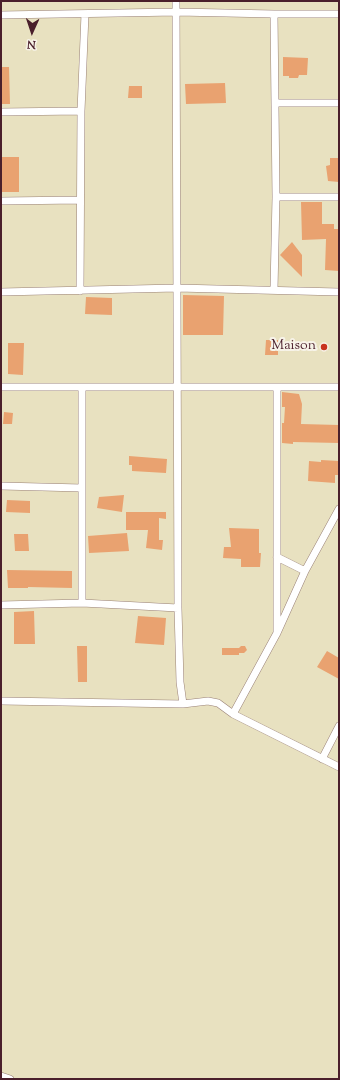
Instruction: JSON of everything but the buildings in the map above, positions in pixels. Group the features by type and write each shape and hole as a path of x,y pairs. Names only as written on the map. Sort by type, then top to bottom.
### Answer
{"street":[{"path":"176,1 178,608 180,682 183,704"},
{"path":"1,15 177,12 339,14"},
{"path":"80,291 81,111 85,14"},
{"path":"274,14 276,197 274,290"},
{"path":"275,103 339,103"},
{"path":"1,112 81,111"},
{"path":"276,197 339,197"},
{"path":"1,201 80,200"},
{"path":"1,292 177,288 339,292"},
{"path":"1,387 339,387"},
{"path":"82,387 82,603"},
{"path":"277,387 277,633"},
{"path":"1,486 82,488"},
{"path":"233,714 277,633 305,571 339,509"},
{"path":"277,557 305,571"},
{"path":"1,605 82,603 178,608"},
{"path":"1,701 183,704 208,701 218,703 233,714 339,767"},
{"path":"322,758 339,726"},
{"path":"1,1076 10,1079"}],"place":[{"name":"Maison","path":"324,347"}]}
